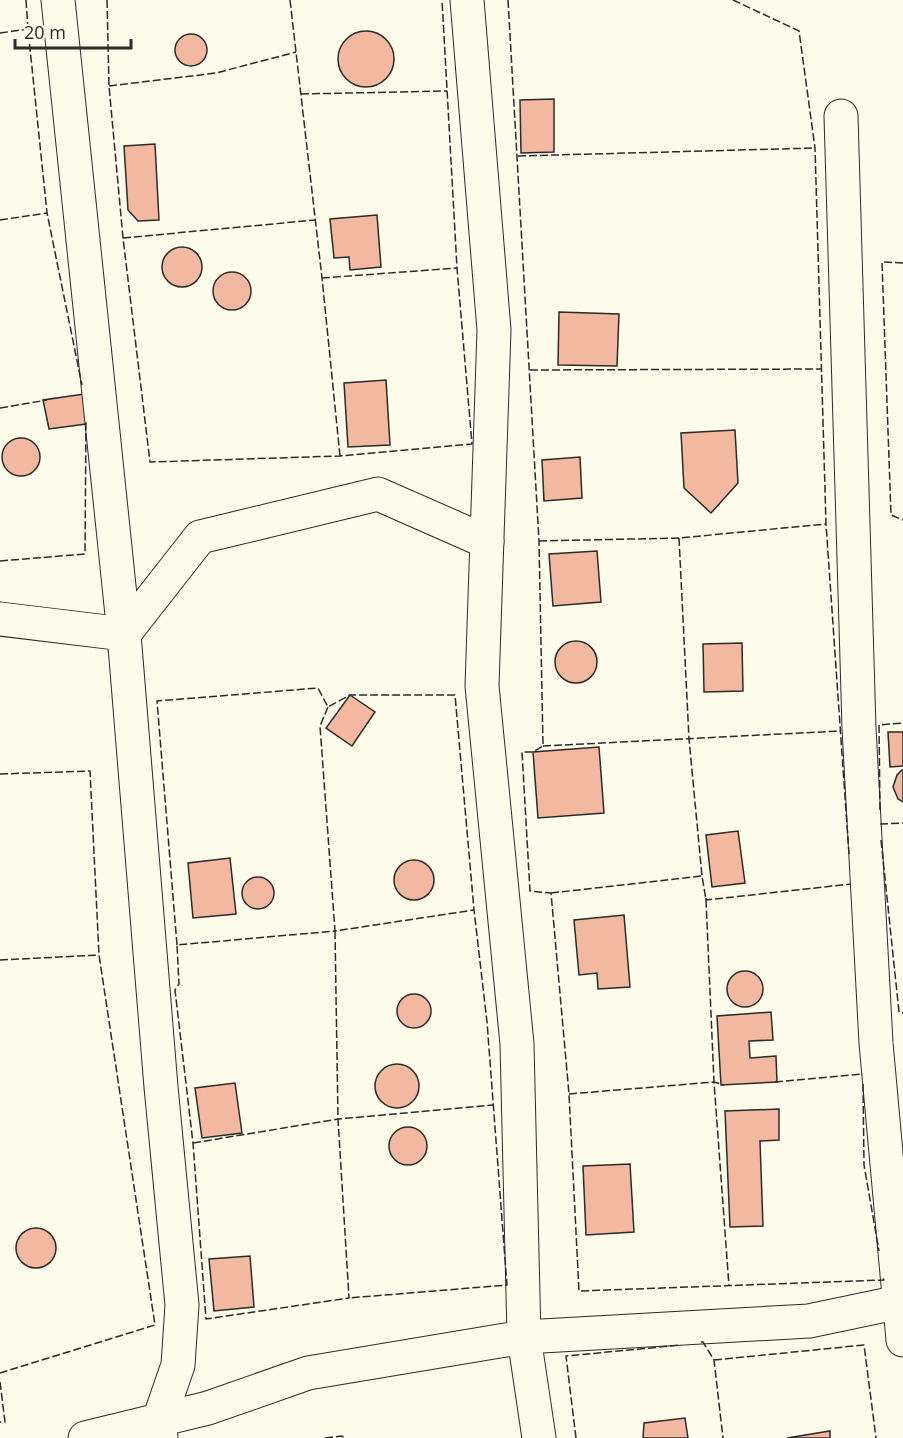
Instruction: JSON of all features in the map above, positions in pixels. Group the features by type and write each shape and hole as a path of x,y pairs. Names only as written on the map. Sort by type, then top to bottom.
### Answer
{"street":[{"path":"58,0 124,634 161,1087 182,1305 178,1365 160,1429"},
{"path":"467,0 494,330 482,686 517,1044 524,1337 539,1438"},
{"path":"841,116 859,728 876,1043 903,1340"},
{"path":"124,634 200,537 378,494 488,542"},
{"path":"0,619 124,634"},
{"path":"85,1438 160,1429 208,1408 308,1373 524,1337 809,1321 901,1300"}],"building":[{"path":"366,31 377,33 386,39 392,48 394,59 392,70 386,79 377,85 366,87 355,85 346,79 340,70 338,59 340,48 346,39 355,33"},
{"path":"191,34 203,38 207,50 203,62 191,66 179,62 175,50 179,38"},
{"path":"554,99 554,152 521,153 520,100"},
{"path":"155,144 159,220 138,221 128,210 124,146"},
{"path":"377,215 381,267 350,270 349,257 334,258 330,219"},
{"path":"182,247 190,248 196,253 201,259 201,275 196,281 190,286 182,287 174,286 168,281 163,275 162,267 163,259 168,253 174,248"},
{"path":"232,272 245,278 251,291 245,304 232,310 219,304 213,291 219,278"},
{"path":"559,312 619,314 617,366 558,365"},
{"path":"386,380 390,445 348,447 344,383"},
{"path":"84,394 86,424 49,429 43,400"},
{"path":"735,430 738,483 711,513 684,488 681,433"},
{"path":"21,438 34,444 40,457 34,470 21,476 8,470 2,457 8,444"},
{"path":"580,457 582,498 544,501 542,460"},
{"path":"597,551 601,602 553,606 549,554"},
{"path":"576,641 591,647 597,662 591,677 576,683 561,677 555,662 561,647"},
{"path":"742,643 743,691 704,692 703,644"},
{"path":"350,695 375,712 352,746 326,728"},
{"path":"888,732 903,732 903,766 890,767"},
{"path":"599,747 604,813 538,818 533,752"},
{"path":"902,770 903,802 898,799 893,787 897,775"},
{"path":"738,831 745,883 712,887 706,835"},
{"path":"230,858 236,914 193,918 188,863"},
{"path":"414,860 428,866 434,880 428,894 414,900 400,894 394,880 400,866"},
{"path":"258,877 270,881 274,893 270,905 258,909 246,905 242,893 246,881"},
{"path":"624,915 630,987 598,989 597,973 579,975 574,920"},
{"path":"745,971 758,976 763,989 758,1002 745,1007 732,1002 727,989 732,976"},
{"path":"414,994 426,999 431,1011 426,1023 414,1028 402,1023 397,1011 402,999"},
{"path":"771,1012 773,1040 749,1041 750,1058 776,1056 777,1082 721,1085 717,1016"},
{"path":"397,1064 413,1070 419,1086 413,1102 397,1108 381,1102 375,1086 381,1070"},
{"path":"235,1083 242,1133 202,1138 195,1088"},
{"path":"779,1109 779,1140 760,1141 763,1226 730,1227 725,1111"},
{"path":"408,1127 421,1133 427,1146 421,1159 408,1165 395,1159 389,1146 395,1133"},
{"path":"630,1164 634,1232 586,1235 583,1166"},
{"path":"36,1228 44,1229 50,1234 55,1240 55,1256 50,1262 44,1267 36,1268 28,1267 22,1262 17,1256 16,1248 17,1240 22,1234 28,1229"},
{"path":"250,1256 254,1307 214,1311 209,1259"},
{"path":"685,1418 688,1438 643,1438 644,1423"},
{"path":"830,1431 830,1438 787,1438"}],"fence":[{"path":"26,0 47,213 82,385"},
{"path":"107,0 109,86 123,238 150,462 340,456 472,444 457,268 442,0"},
{"path":"290,0 340,456"},
{"path":"508,0 539,541 543,746 533,752 522,752 530,891 551,893 569,1094 579,1291 884,1280 883,1278"},
{"path":"733,0 799,31 815,148 826,524 849,854"},
{"path":"0,33 28,29"},
{"path":"109,86 216,73 296,52"},
{"path":"301,94 447,91"},
{"path":"518,156 815,148"},
{"path":"0,220 47,213"},
{"path":"123,238 315,220"},
{"path":"903,263 882,262 891,515 903,520"},
{"path":"322,278 457,268"},
{"path":"530,370 822,369"},
{"path":"0,408 47,400"},
{"path":"0,561 85,554 86,421"},
{"path":"539,541 679,538 826,524"},
{"path":"679,538 689,739 706,900 714,1082 729,1286"},
{"path":"177,945 157,701 318,688 328,707 350,695 455,695 474,910 487,1022 507,1285 349,1298"},
{"path":"328,707 320,726 335,931 474,910"},
{"path":"880,810 879,725 903,723"},
{"path":"543,746 840,731"},
{"path":"0,774 90,771 99,955 155,1325 0,1373"},
{"path":"880,824 903,823"},
{"path":"881,840 899,1012 903,1013"},
{"path":"551,893 702,877"},
{"path":"706,898 706,900 851,884"},
{"path":"335,931 338,1119 349,1298 206,1319 193,1143 175,990 179,984 177,945 335,931"},
{"path":"0,960 99,955"},
{"path":"775,1082 863,1074"},
{"path":"569,1094 714,1082 724,1085"},
{"path":"863,1084 864,1165 879,1251"},
{"path":"193,1143 338,1119 493,1105"},
{"path":"701,1342 714,1360 723,1438"},
{"path":"576,1438 566,1356 681,1345"},
{"path":"714,1360 864,1345 876,1438"},
{"path":"0,1382 5,1422 0,1422"},
{"path":"325,1438 342,1436 345,1438"}]}
